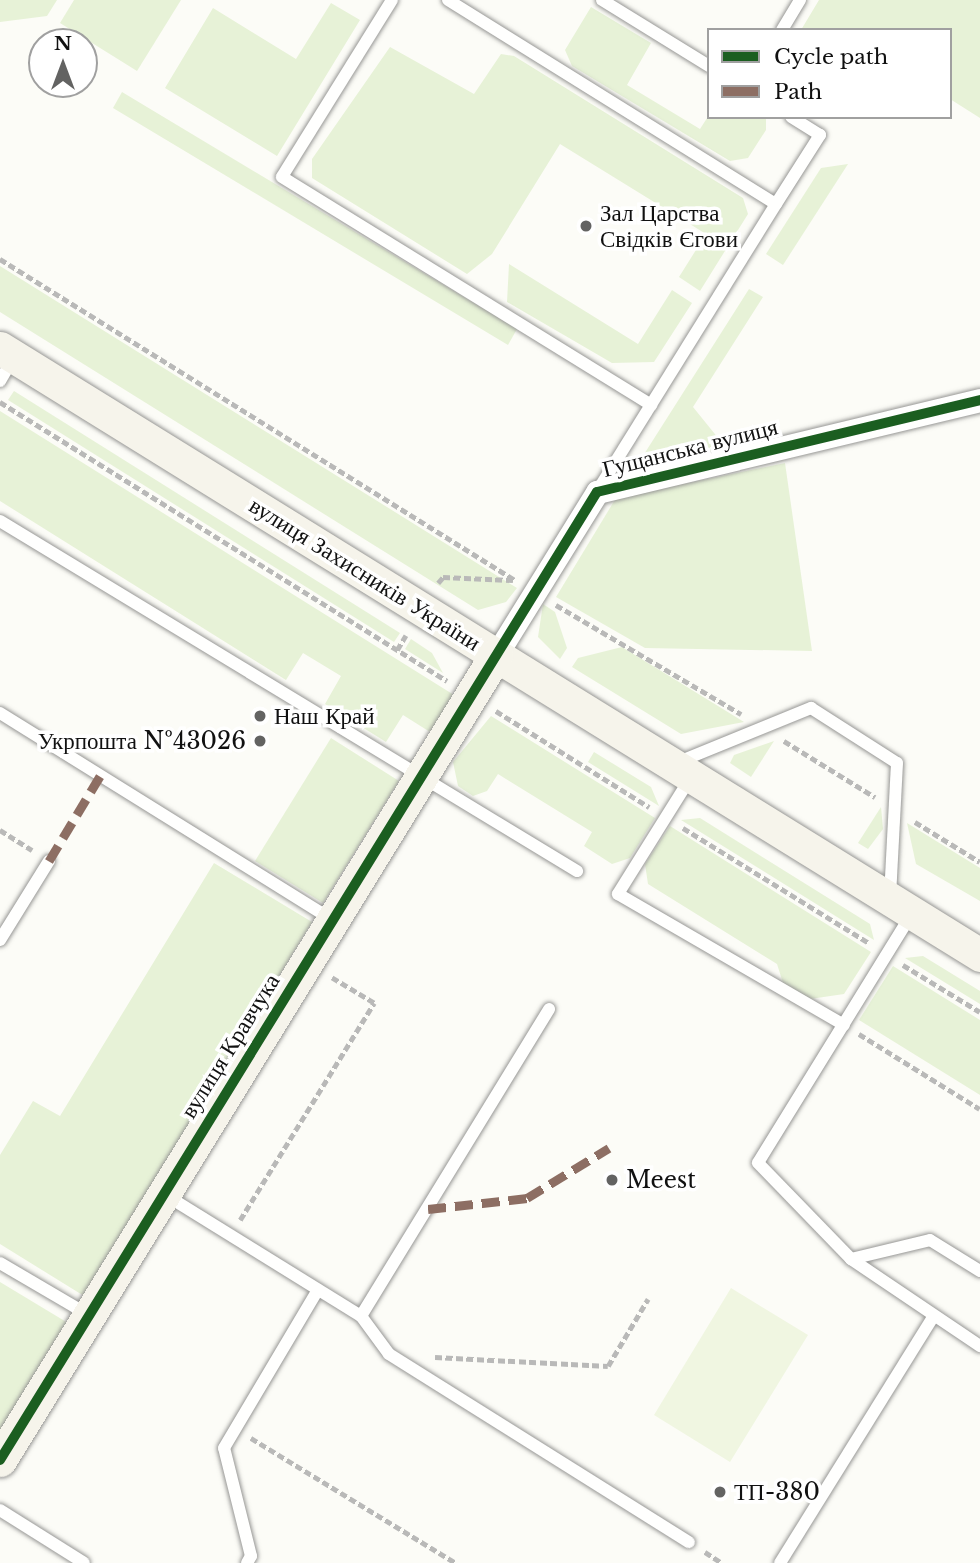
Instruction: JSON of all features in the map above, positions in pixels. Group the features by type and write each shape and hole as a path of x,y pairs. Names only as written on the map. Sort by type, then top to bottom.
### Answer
{"main road":[{"name":"вулиця Захисників України","path":"5,362 496,655 979,954"},
{"name":"вулиця Кравчука","path":"0,1460 496,655"}],"street":[{"name":"Гущанська вулиця","path":"496,655 597,492 980,400"}],"lane":[{"path":"392,0 282,177 651,405"},
{"path":"447,0 776,204"},
{"path":"602,0 707,65"},
{"path":"783,28 800,0"},
{"path":"597,492 820,135 794,119"},
{"path":"0,521 577,870"},
{"path":"844,1025 618,894 682,771 811,708 897,763 901,907 887,955 844,1025 758,1163 851,1259 933,1317 980,1346"},
{"path":"0,713 332,920"},
{"path":"0,940 49,861"},
{"path":"361,1316 549,1009"},
{"path":"164,1194 361,1316 389,1354 689,1542"},
{"path":"851,1259 930,1240 980,1271"},
{"path":"0,1263 89,1315"},
{"path":"247,1563 251,1556 224,1448 318,1290"},
{"path":"780,1563 933,1317"},
{"path":"0,1510 84,1563"}],"path":[{"path":"0,259 534,592"},
{"path":"0,402 471,696"},
{"path":"0,830 49,861"},
{"path":"887,955 980,1012"},
{"path":"231,1235 373,1003 306,962"},
{"path":"844,1025 980,1109"},
{"path":"389,1354 608,1366 648,1299"},
{"path":"236,1428 456,1563"},
{"path":"701,1550 722,1563"}],"green space":[{"path":"0,0 57,0 47,16 0,22"},
{"path":"74,0 181,0 137,71 98,47 98,28 68,28 60,23"},
{"path":"819,0 980,0 980,118 952,100 952,28 802,28"},
{"path":"331,3 360,20 277,156 165,88 213,8 296,59"},
{"path":"591,7 651,43 627,85 700,129 707,118 766,119 766,130 748,158 730,161 572,66 565,50"},
{"path":"390,47 474,94 501,54 514,56 743,198 748,214 700,291 679,277 706,234 560,144 492,254 467,274 312,178 312,159"},
{"path":"122,92 517,329 508,345 113,108"},
{"path":"848,164 783,265 766,254 821,168"},
{"path":"509,264 638,344 672,290 692,303 654,362 612,363 507,302"},
{"path":"0,266 517,588 506,602 478,610 0,312"},
{"path":"749,289 763,297 693,407 727,449 634,470"},
{"path":"14,391 400,633 394,642 8,400"},
{"path":"0,411 454,695 430,732 403,715 386,742 325,704 341,676 303,653 286,680 0,501"},
{"path":"785,463 812,651 645,648 556,597 616,498"},
{"path":"543,604 555,612 567,648 560,659 538,637"},
{"path":"411,639 432,653 443,673 405,649"},
{"path":"622,647 744,722 681,734 572,667 578,658"},
{"path":"491,716 655,818 630,858 612,864 584,846 592,832 498,774 487,791 473,796 458,786 453,762"},
{"path":"331,738 399,781 323,903 255,861"},
{"path":"774,741 751,777 730,763 734,755"},
{"path":"594,752 651,787 659,806 588,762"},
{"path":"881,807 883,829 868,849 858,843"},
{"path":"700,818 870,924 874,940 681,820"},
{"path":"907,823 980,868 980,901 916,864"},
{"path":"670,826 871,952 844,994 810,999 783,983 777,964 648,884 645,864"},
{"path":"214,863 312,922 84,1296 0,1244 0,1155 33,1101 60,1116"},
{"path":"923,956 980,991 980,1004 905,958"},
{"path":"893,966 980,1020 980,1095 859,1020"},
{"path":"0,1282 68,1323 0,1435"},
{"path":"731,1288 808,1335 730,1462 654,1415"}],"marked path":[{"path":"49,861 100,776"},
{"path":"428,1209 527,1198 609,1148"}],"cycle path":[{"path":"0,1460 597,492 980,400"}],"place":[{"name":"Зал Царства Свідків Єгови","path":"586,226"},
{"name":"Наш Край","path":"260,716"},
{"name":"Укрпошта №43026","path":"260,741"},
{"name":"Meest","path":"612,1180"},
{"name":"ТП-380","path":"720,1492"}]}
